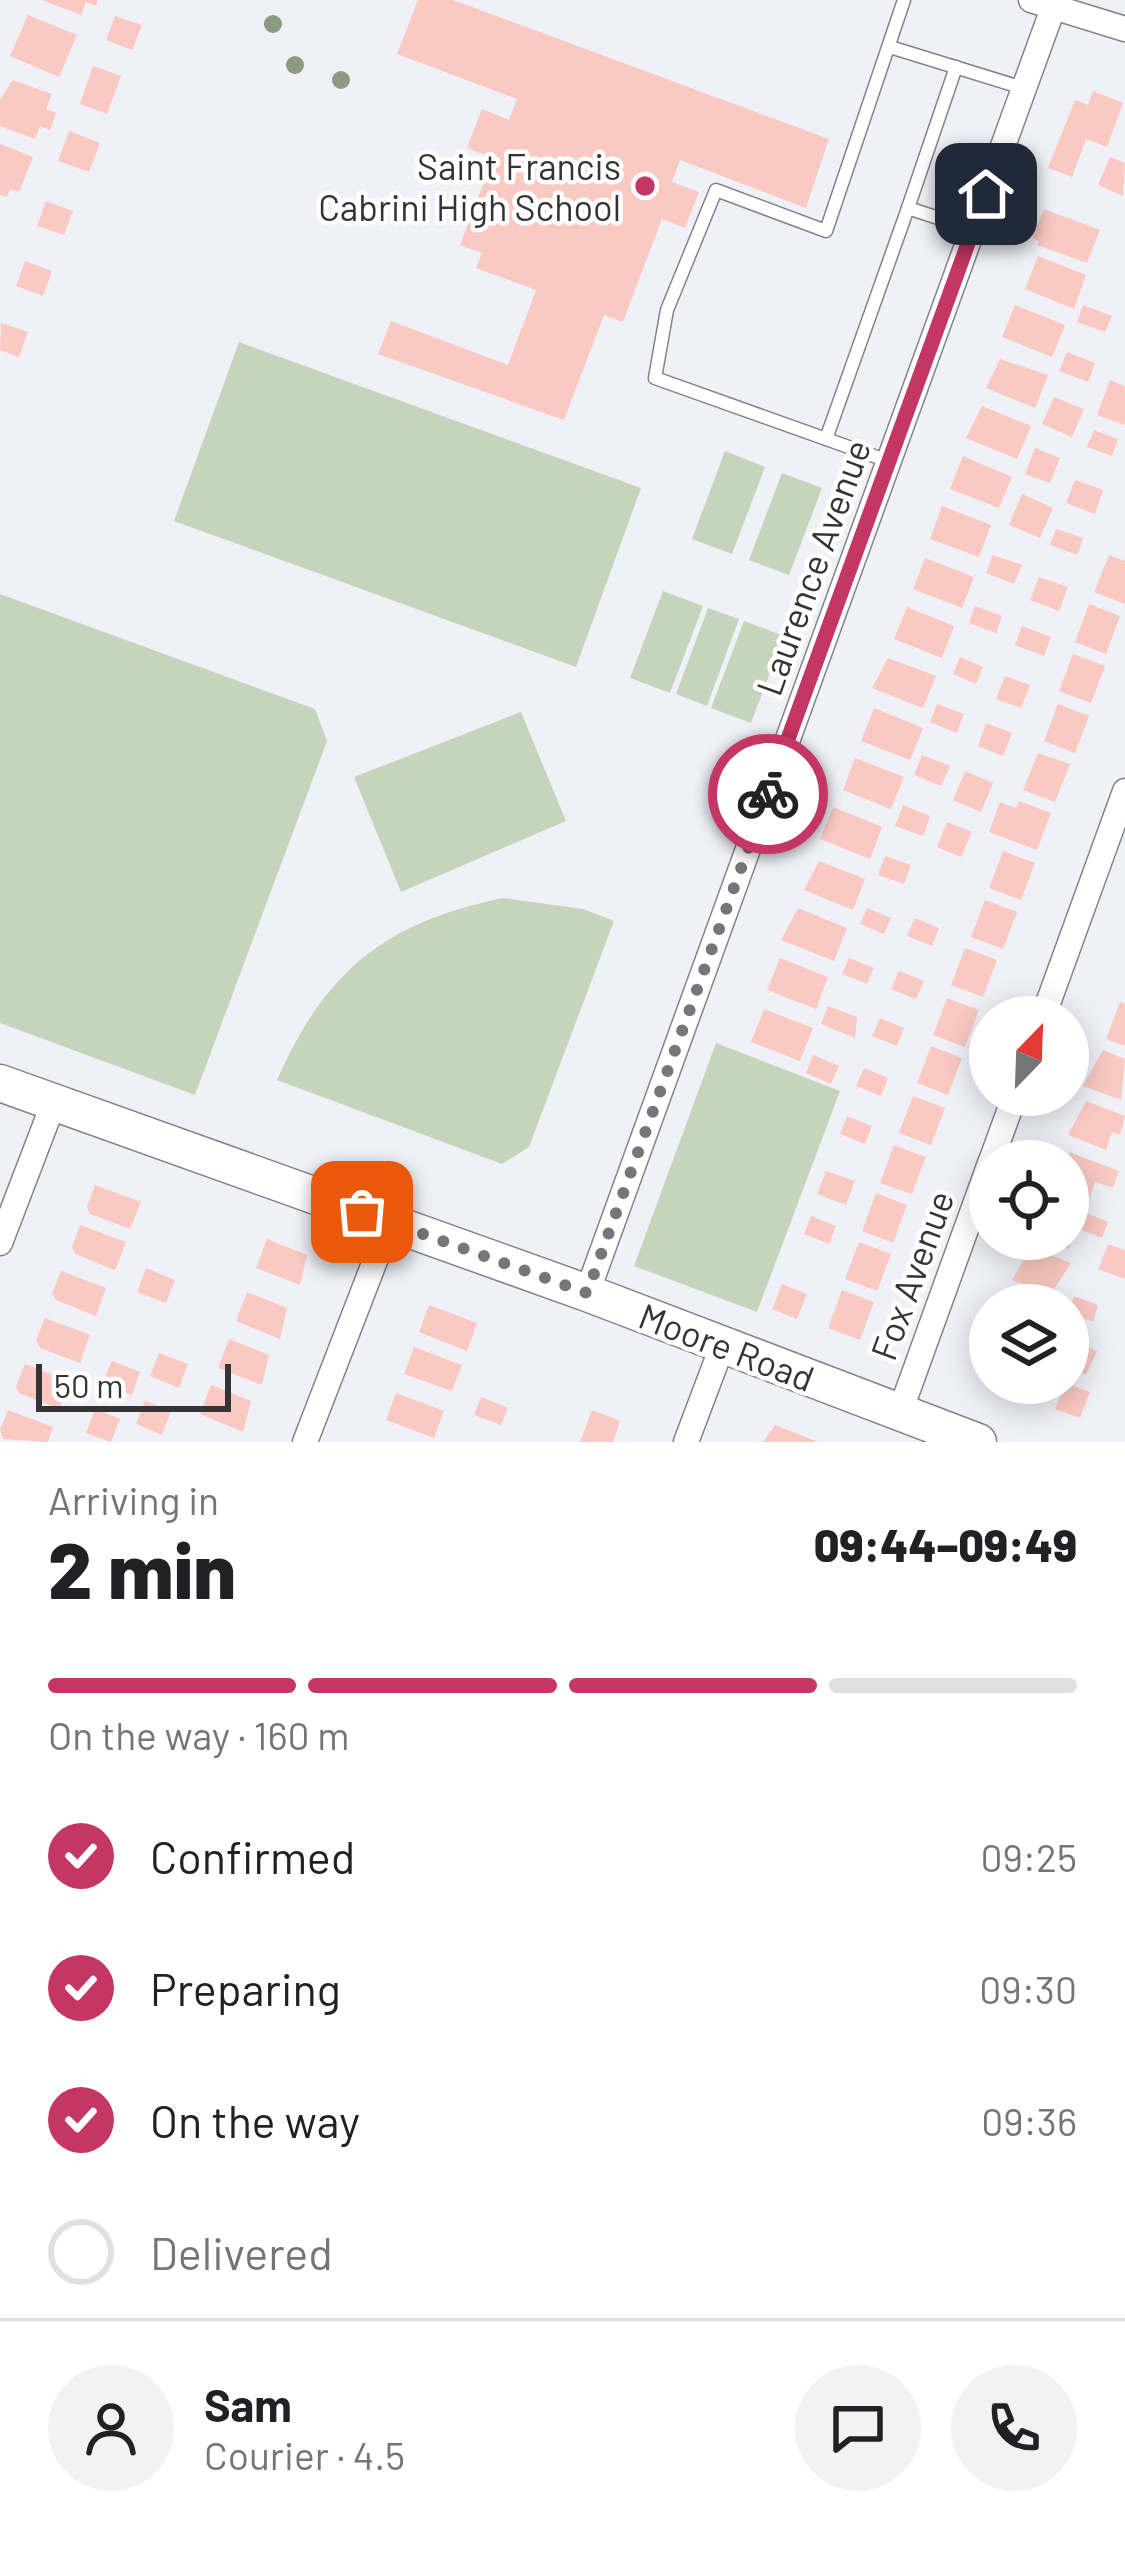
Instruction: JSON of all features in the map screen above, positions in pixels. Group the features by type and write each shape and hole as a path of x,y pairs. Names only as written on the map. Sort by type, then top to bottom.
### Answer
{"street":[{"path":"1047,2 1125,29"},
{"name":"Laurence Avenue","path":"587,1293 1024,89 1047,2"},
{"path":"1051,996 1125,791"},
{"name":"Moore Road","path":"0,1083 587,1293 978,1442"},
{"path":"0,1243 54,1102"},
{"name":"Fox Avenue","path":"900,1412 969,1220"},
{"path":"305,1442 389,1222"},
{"path":"686,1442 724,1344"}],"lane":[{"path":"889,461 655,378 667,310 716,190 826,231 904,0"},
{"path":"890,47 1024,89"},
{"path":"826,439 956,67"},
{"path":"908,208 973,229"}],"green space":[{"path":"239,342 641,488 576,667 174,521"},
{"path":"725,451 765,467 732,554 692,539"},
{"path":"782,473 822,488 789,575 749,560"},
{"path":"663,591 703,606 670,693 630,678"},
{"path":"0,594 315,709 327,741 195,1095 0,1023"},
{"path":"708,608 739,619 707,706 676,694"},
{"path":"744,621 784,636 751,723 711,708"},
{"path":"521,712 566,821 401,892 354,777"},
{"path":"503,898 583,909 614,921 529,1147 502,1164 277,1080 316,1009 364,957 424,922"},
{"path":"716,1043 840,1091 757,1312 634,1266"}],"building":[{"path":"42,0 98,0 96,6 86,2 81,15"},
{"path":"418,0 453,0 829,139 806,208 680,160 672,182 699,192 685,228 662,219 623,322 604,315 564,420 378,354 391,321 508,365 536,290 476,268 482,253 460,245 493,158 467,148 482,109 509,120 517,99 397,54"},
{"path":"28,15 77,35 59,77 10,56"},
{"path":"115,16 142,25 132,50 106,40"},
{"path":"93,66 121,76 107,114 80,104"},
{"path":"13,80 52,94 46,109 56,113 50,130 40,126 35,139 0,126 0,100"},
{"path":"1093,91 1123,103 1107,147 1086,139 1072,177 1048,168 1075,100 1088,105"},
{"path":"69,131 100,143 89,172 58,161"},
{"path":"0,144 33,157 19,192 10,189 7,197 0,195"},
{"path":"1110,157 1125,163 1123,196 1098,185"},
{"path":"46,201 73,211 64,235 37,226"},
{"path":"1044,209 1100,230 1087,263 1037,245 1039,241 1032,238"},
{"path":"1038,256 1086,275 1074,309 1025,289"},
{"path":"25,261 52,271 43,296 16,286"},
{"path":"1015,305 1065,325 1052,357 1002,337"},
{"path":"1083,305 1112,316 1105,332 1077,322"},
{"path":"1,323 28,332 19,357 0,350"},
{"path":"1067,352 1095,363 1088,382 1059,371"},
{"path":"1000,359 1048,375 1035,408 986,388"},
{"path":"1110,380 1125,386 1125,425 1097,415"},
{"path":"1054,397 1084,409 1072,437 1042,424"},
{"path":"982,406 1031,426 1017,459 966,438"},
{"path":"1094,430 1118,439 1112,456 1087,447"},
{"path":"1035,448 1060,458 1050,483 1025,474"},
{"path":"963,456 1012,477 999,508 950,489"},
{"path":"1075,480 1103,490 1095,514 1066,503"},
{"path":"1022,494 1053,508 1040,538 1009,525"},
{"path":"942,506 991,525 979,557 930,539"},
{"path":"1056,529 1083,538 1077,555 1050,545"},
{"path":"993,555 1022,565 1014,584 986,573"},
{"path":"1109,555 1125,561 1125,604 1094,592"},
{"path":"925,558 974,577 962,608 913,589"},
{"path":"1039,577 1068,587 1059,611 1030,600"},
{"path":"1089,604 1120,616 1106,654 1075,642"},
{"path":"975,606 1002,616 996,633 969,623"},
{"path":"907,607 954,626 942,658 894,639"},
{"path":"1022,626 1051,637 1044,656 1015,645"},
{"path":"1073,654 1105,666 1091,703 1059,691"},
{"path":"960,657 983,667 976,684 953,674"},
{"path":"888,658 936,676 923,708 872,688"},
{"path":"1005,676 1030,685 1021,708 996,699"},
{"path":"937,704 964,714 957,733 930,722"},
{"path":"1058,704 1089,716 1075,753 1044,741"},
{"path":"874,708 923,728 910,760 861,741"},
{"path":"986,723 1012,733 1003,756 978,746"},
{"path":"1038,753 1070,764 1055,802 1023,790"},
{"path":"922,755 950,766 941,786 914,775"},
{"path":"855,758 904,777 891,809 843,790"},
{"path":"965,771 993,783 981,812 953,800"},
{"path":"1019,801 1051,813 1037,850 989,832 1000,802 1016,808"},
{"path":"903,805 930,816 923,836 895,826"},
{"path":"833,807 882,827 870,859 820,839"},
{"path":"947,822 972,832 961,857 937,847"},
{"path":"1003,851 1035,863 1021,900 989,888"},
{"path":"885,856 911,865 904,884 878,875"},
{"path":"819,861 865,879 853,910 804,890"},
{"path":"985,900 1017,912 1003,949 971,937"},
{"path":"798,908 847,928 834,961 781,940"},
{"path":"867,908 891,918 884,934 860,924"},
{"path":"915,918 939,928 932,946 907,936"},
{"path":"965,948 997,960 983,996 951,985"},
{"path":"780,958 828,977 816,1009 767,990"},
{"path":"849,958 874,968 867,984 842,974"},
{"path":"899,971 924,981 916,999 891,989"},
{"path":"947,998 969,1006 965,1047 933,1035"},
{"path":"1120,1002 1125,1004 1125,1046 1106,1039"},
{"path":"828,1006 857,1017 855,1038 821,1024"},
{"path":"764,1009 813,1028 800,1061 751,1042"},
{"path":"880,1018 904,1028 897,1046 872,1036"},
{"path":"931,1046 962,1058 948,1095 917,1083"},
{"path":"1103,1050 1125,1059 1121,1100 1089,1088 1089,1075"},
{"path":"813,1055 839,1066 831,1084 806,1073"},
{"path":"864,1068 888,1078 881,1096 856,1086"},
{"path":"913,1096 945,1108 931,1145 899,1133"},
{"path":"1089,1102 1125,1116 1120,1135 1112,1132 1106,1150 1068,1135 1078,1116 1089,1116"},
{"path":"847,1116 872,1126 865,1144 840,1134"},
{"path":"894,1145 926,1157 912,1194 880,1183"},
{"path":"1089,1160 1119,1171 1113,1188 1095,1182 1089,1200"},
{"path":"826,1171 855,1181 846,1205 817,1194"},
{"path":"95,1185 141,1202 130,1229 90,1214 87,1207"},
{"path":"876,1193 907,1205 893,1243 862,1231"},
{"path":"1089,1214 1108,1222 1102,1238 1089,1233"},
{"path":"811,1216 836,1226 829,1244 804,1234"},
{"path":"80,1225 126,1242 115,1270 75,1254 72,1247"},
{"path":"267,1239 307,1255 300,1285 256,1268"},
{"path":"859,1242 891,1254 877,1291 845,1279"},
{"path":"1108,1244 1125,1250 1125,1279 1098,1269"},
{"path":"1024,1260 1071,1263 1057,1284 1012,1280"},
{"path":"146,1268 175,1280 166,1303 137,1292"},
{"path":"61,1271 106,1288 96,1316 56,1300 52,1293"},
{"path":"782,1284 807,1294 797,1319 772,1309"},
{"path":"842,1290 874,1302 860,1340 828,1328"},
{"path":"247,1292 287,1308 280,1339 236,1321"},
{"path":"1089,1302 1098,1305 1093,1322 1089,1320"},
{"path":"429,1305 477,1323 467,1351 419,1332"},
{"path":"45,1318 90,1335 80,1363 40,1348 36,1340"},
{"path":"229,1339 269,1355 262,1385 218,1368"},
{"path":"414,1347 462,1365 452,1391 404,1374"},
{"path":"159,1353 188,1364 179,1388 150,1376"},
{"path":"112,1361 140,1372 132,1395 102,1384"},
{"path":"25,1364 70,1381 59,1409 19,1393 16,1386"},
{"path":"211,1385 251,1401 243,1432 200,1414"},
{"path":"396,1393 444,1411 434,1438 386,1420"},
{"path":"481,1397 508,1408 501,1425 474,1415"},
{"path":"145,1401 171,1411 162,1435 136,1424"},
{"path":"1057,1404 1085,1404 1080,1418 1055,1409"},
{"path":"95,1409 120,1419 111,1442 86,1433"},
{"path":"8,1410 53,1427 48,1442 3,1439 0,1430"},
{"path":"592,1410 620,1421 613,1442 580,1442"},
{"path":"775,1425 818,1442 763,1442"}],"way so far":[{"path":"362,1212 587,1293 768,794"}],"place":[{"name":"Saint Francis Cabrini High School","path":"645,186"}],"route":[{"path":"768,794 986,194"}]}
